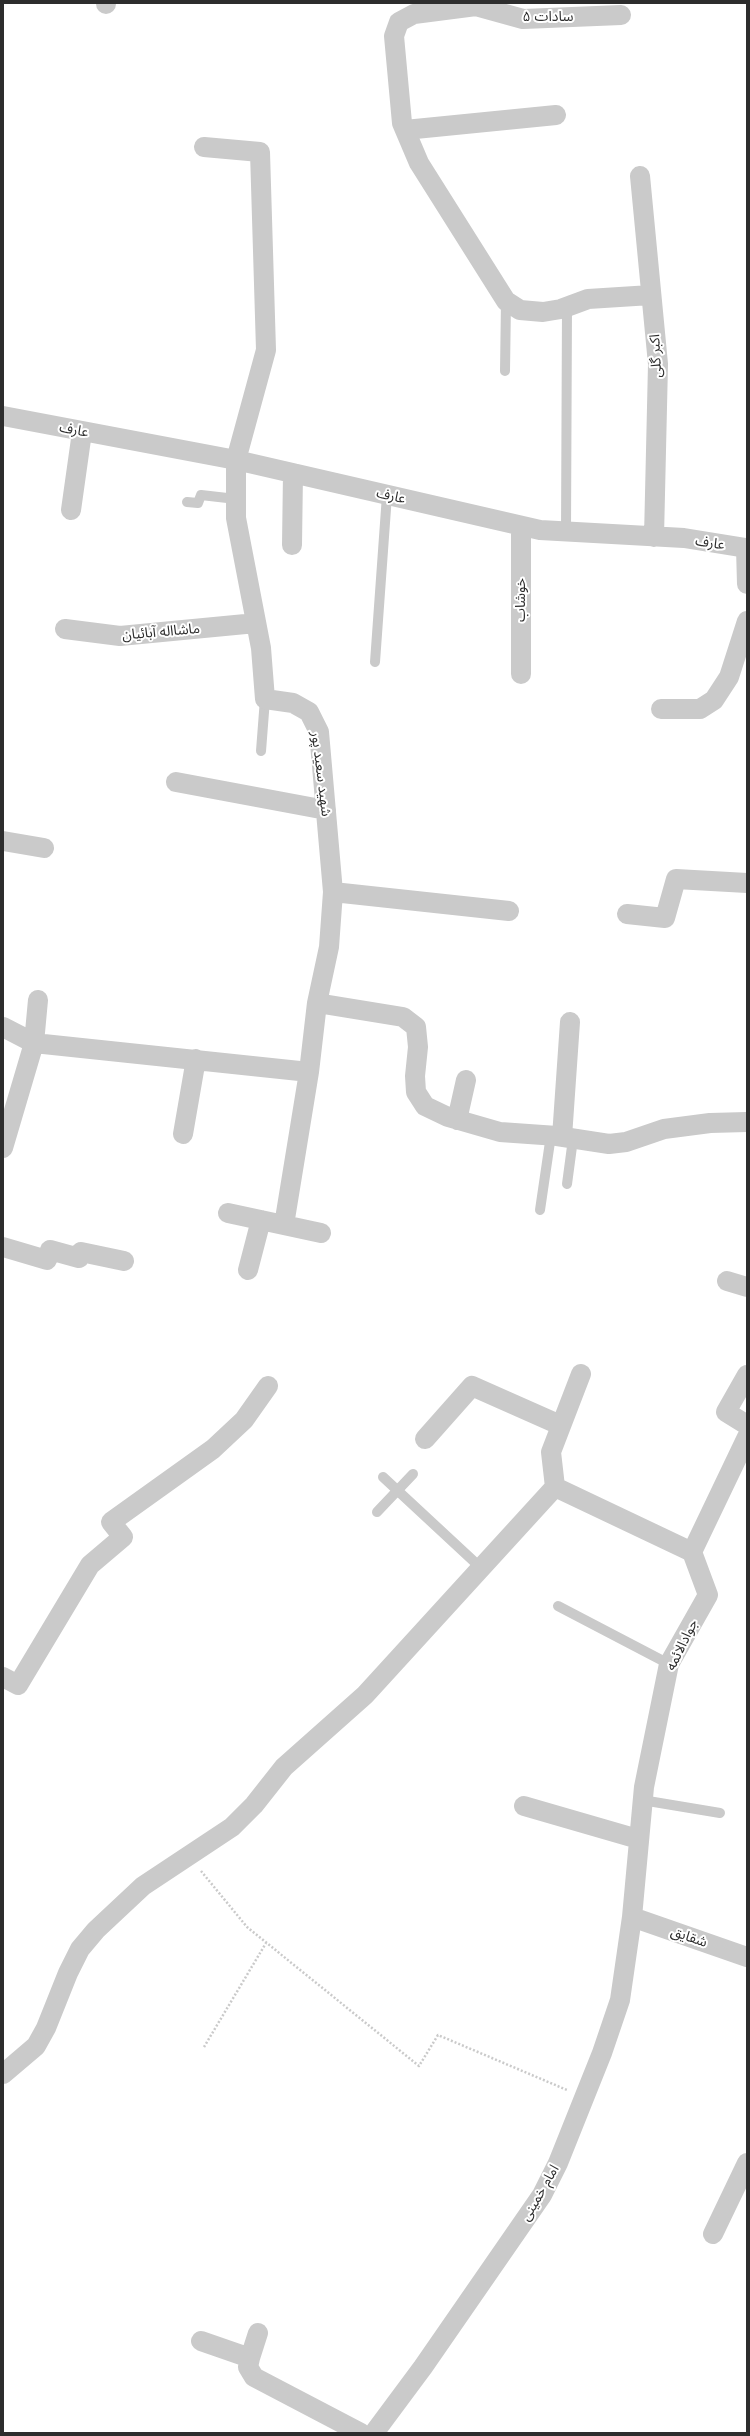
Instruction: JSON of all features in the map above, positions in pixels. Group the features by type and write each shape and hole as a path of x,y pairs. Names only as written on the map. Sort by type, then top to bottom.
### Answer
{"street":[{"name":"سادات ۵","path":"476,4 523,19 621,15"},
{"path":"476,4 414,14 399,22 394,36 405,130 419,163 506,301 520,310 543,312 588,299 651,295"},
{"path":"405,130 556,115"},
{"path":"204,147 260,152 266,350 236,460 236,499 238,525 261,648 265,699"},
{"name":"اکبر گلی","path":"640,176 658,364 654,537"},
{"name":"عارف","path":"4,420 82,432 236,460 540,530 684,538 746,548 747,584"},
{"path":"71,510 82,432"},
{"path":"292,545 293,473"},
{"name":"خوشاب","path":"520,526 521,674"},
{"name":"ماشااله آبائیان","path":"66,629 120,636 256,623"},
{"path":"661,709 700,709 714,700 729,677 746,632"},
{"name":"شهید سعید پور","path":"265,699 293,703 309,712 319,732 333,892 330,947 317,1003 310,1072 284,1225"},
{"path":"176,782 326,810"},
{"path":"3,841 44,848"},
{"path":"627,914 665,918 676,879 747,883"},
{"path":"333,892 509,911"},
{"path":"3,1148 34,1043 38,1000"},
{"path":"317,1003 403,1017 416,1027 418,1048 415,1076 416,1092 424,1106 457,1120 500,1132 562,1137 609,1144 626,1142 664,1129 710,1123 747,1122"},
{"path":"562,1137 570,1022"},
{"path":"3,1027 34,1043 310,1072"},
{"path":"183,1134 196,1059"},
{"path":"457,1120 466,1080"},
{"path":"228,1213 321,1233"},
{"path":"248,1270 261,1220"},
{"path":"3,1247 47,1260 50,1250 79,1258 82,1252 124,1261"},
{"path":"727,1281 747,1287"},
{"path":"555,1487 550,1452 581,1374"},
{"path":"747,1375 726,1412 747,1424"},
{"path":"3,1677 18,1685 90,1565 123,1537 111,1522 214,1449 244,1420 268,1386"},
{"path":"425,1440 472,1386 560,1426"},
{"path":"555,1487 692,1552 747,1437"},
{"path":"3,2074 36,2046 46,2028 68,1973 80,1949 96,1930 143,1886 232,1827 254,1805 284,1767 365,1695 555,1487"},
{"name":"جوادالائمه","path":"632,1917 642,1800 651,1743 670,1664 688,1628 708,1595 692,1552"},
{"path":"524,1806 638,1839"},
{"name":"شقایق","path":"632,1917 747,1957"},
{"name":"امام خمینی","path":"374,2433 423,2367 542,2194 558,2163 620,2000 632,1917"},
{"path":"713,2234 747,2163"},
{"path":"258,2333 248,2367 254,2377 361,2433"},
{"path":"201,2342 250,2358"}],"lane":[{"path":"505,371 506,301"},
{"path":"566,532 567,306"},
{"path":"187,502 198,503 201,495 236,499"},
{"path":"375,662 387,495"},
{"path":"261,752 265,699"},
{"path":"562,1137 567,1184"},
{"path":"540,1210 562,1137"},
{"path":"377,1512 413,1474"},
{"path":"383,1477 481,1568"},
{"path":"558,1606 670,1664"},
{"path":"642,1800 720,1813"}],"path":[{"path":"189,1856 247,1927 419,2066 438,2035 584,2098"},
{"path":"204,2047 266,1942"}]}
